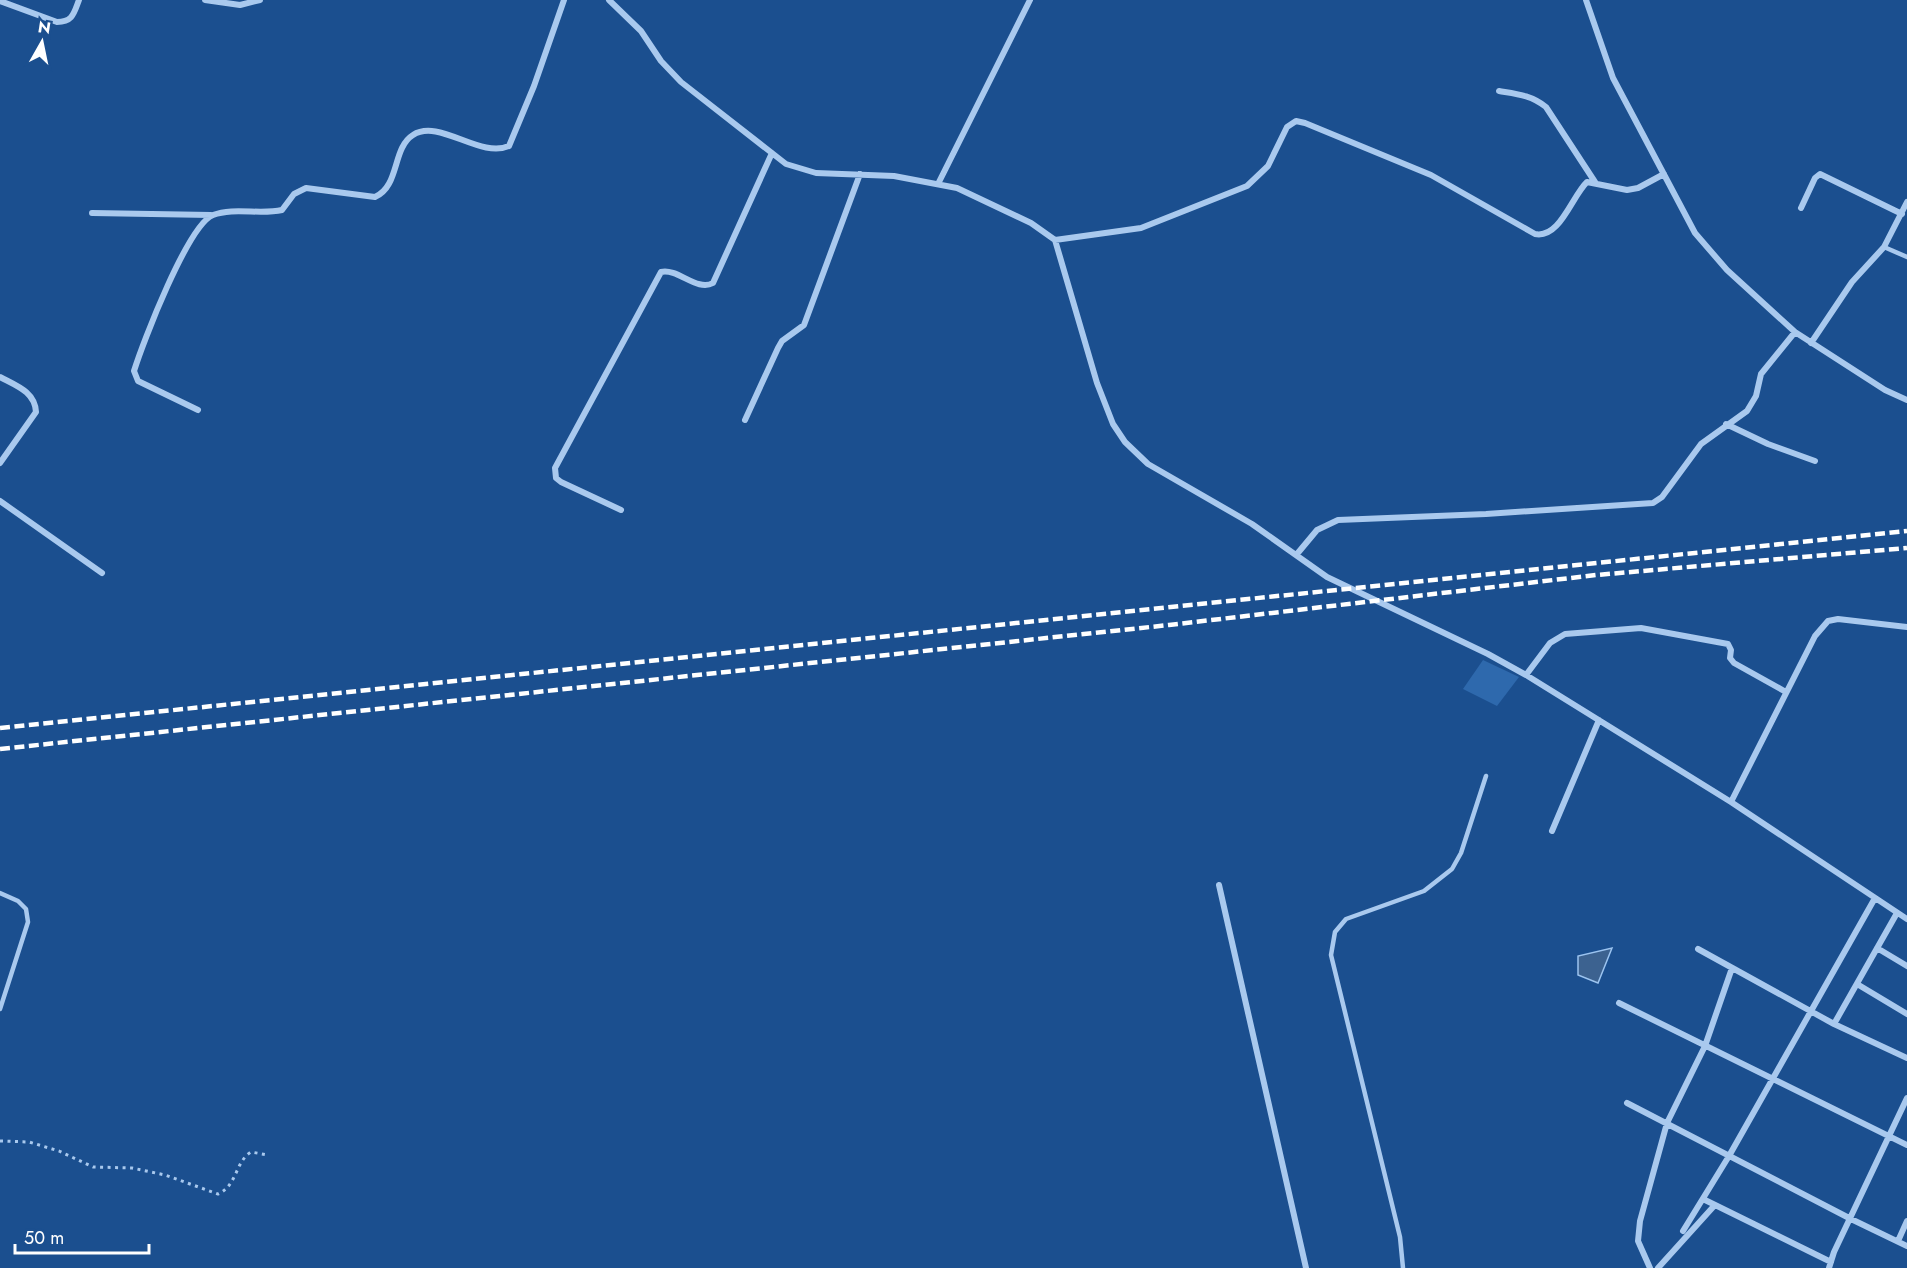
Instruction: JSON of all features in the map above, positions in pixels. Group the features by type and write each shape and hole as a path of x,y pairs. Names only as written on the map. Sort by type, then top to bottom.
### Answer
{"street":[{"path":"0,1 57,22 66,22 73,17 80,0"},
{"path":"205,0 240,4 260,0"},
{"path":"92,213 211,215 282,210 294,194 306,188 375,197 388,188 405,145 412,135 422,131 436,132 489,148 501,149 509,146 534,86 564,0"},
{"path":"609,0 641,31 661,61 681,82 786,164 802,170 894,176 957,188 1031,223 1055,240 1097,383 1113,424 1125,442 1148,464 1252,524 1327,577 1478,649 1526,675 1731,802 1907,919"},
{"path":"938,184 1030,0"},
{"path":"1586,0 1613,78 1695,233 1727,270 1795,332 1885,390 1907,400"},
{"path":"1498,91 1522,94 1546,107 1595,182"},
{"path":"1055,240 1141,228 1247,186 1268,166 1287,127 1296,121 1400,161 1463,192 1542,236 1557,224 1587,182 1627,190 1638,188 1664,174"},
{"path":"621,510 561,482 554,473 555,468 661,272 672,273 702,285 713,283 772,153"},
{"path":"745,420 782,341 804,325 861,174"},
{"path":"1801,208 1815,178 1820,174 1902,214"},
{"path":"1811,343 1852,282 1884,247 1907,202"},
{"path":"198,410 138,381 134,376 134,371 152,320 182,258 211,215"},
{"path":"1297,554 1317,530 1338,520 1486,514 1653,503 1662,497 1701,444 1747,411 1752,404 1761,374 1795,332"},
{"path":"0,377 28,392 36,402 36,412 0,464"},
{"path":"1726,424 1768,444 1815,461"},
{"path":"0,501 102,573"},
{"path":"1731,802 1815,636 1828,621 1838,619 1907,627"},
{"path":"1526,675 1557,637 1565,634 1641,628 1728,644 1734,663 1786,692"},
{"path":"1552,831 1599,720"},
{"path":"1219,885 1306,1268"},
{"path":"1683,1231 1729,1156 1809,1010 1875,897"},
{"path":"1834,1024 1898,913"},
{"path":"1877,948 1907,966"},
{"path":"1698,949 1834,1024 1907,1058"},
{"path":"1650,1268 1638,1241 1640,1221 1667,1123 1705,1046 1732,968"},
{"path":"1857,984 1907,1014"},
{"path":"1619,1003 1907,1145"},
{"path":"1703,1199 1830,1265 1907,1098"},
{"path":"1627,1103 1907,1246"},
{"path":"1658,1268 1714,1206"},
{"path":"1898,1241 1907,1221"}],"lane":[{"path":"1884,247 1907,257"},
{"path":"1403,1268 1400,1237 1331,955 1335,932 1346,919 1424,891 1452,869 1461,852 1486,776"},
{"path":"0,893 18,901 26,909 28,922 0,1009"}],"path":[{"path":"0,1141 29,1142 58,1151 93,1167 132,1168 165,1175 218,1194 225,1191 234,1180 244,1156 251,1152 267,1155"}],"shaded area":[{"path":"1483,660 1519,677 1497,706 1463,689"},
{"path":"1612,948 1598,983 1578,975 1578,956"}],"railway":[{"path":"0,728 1907,531"},
{"path":"0,749 1169,625 1596,575 1907,548"}]}
